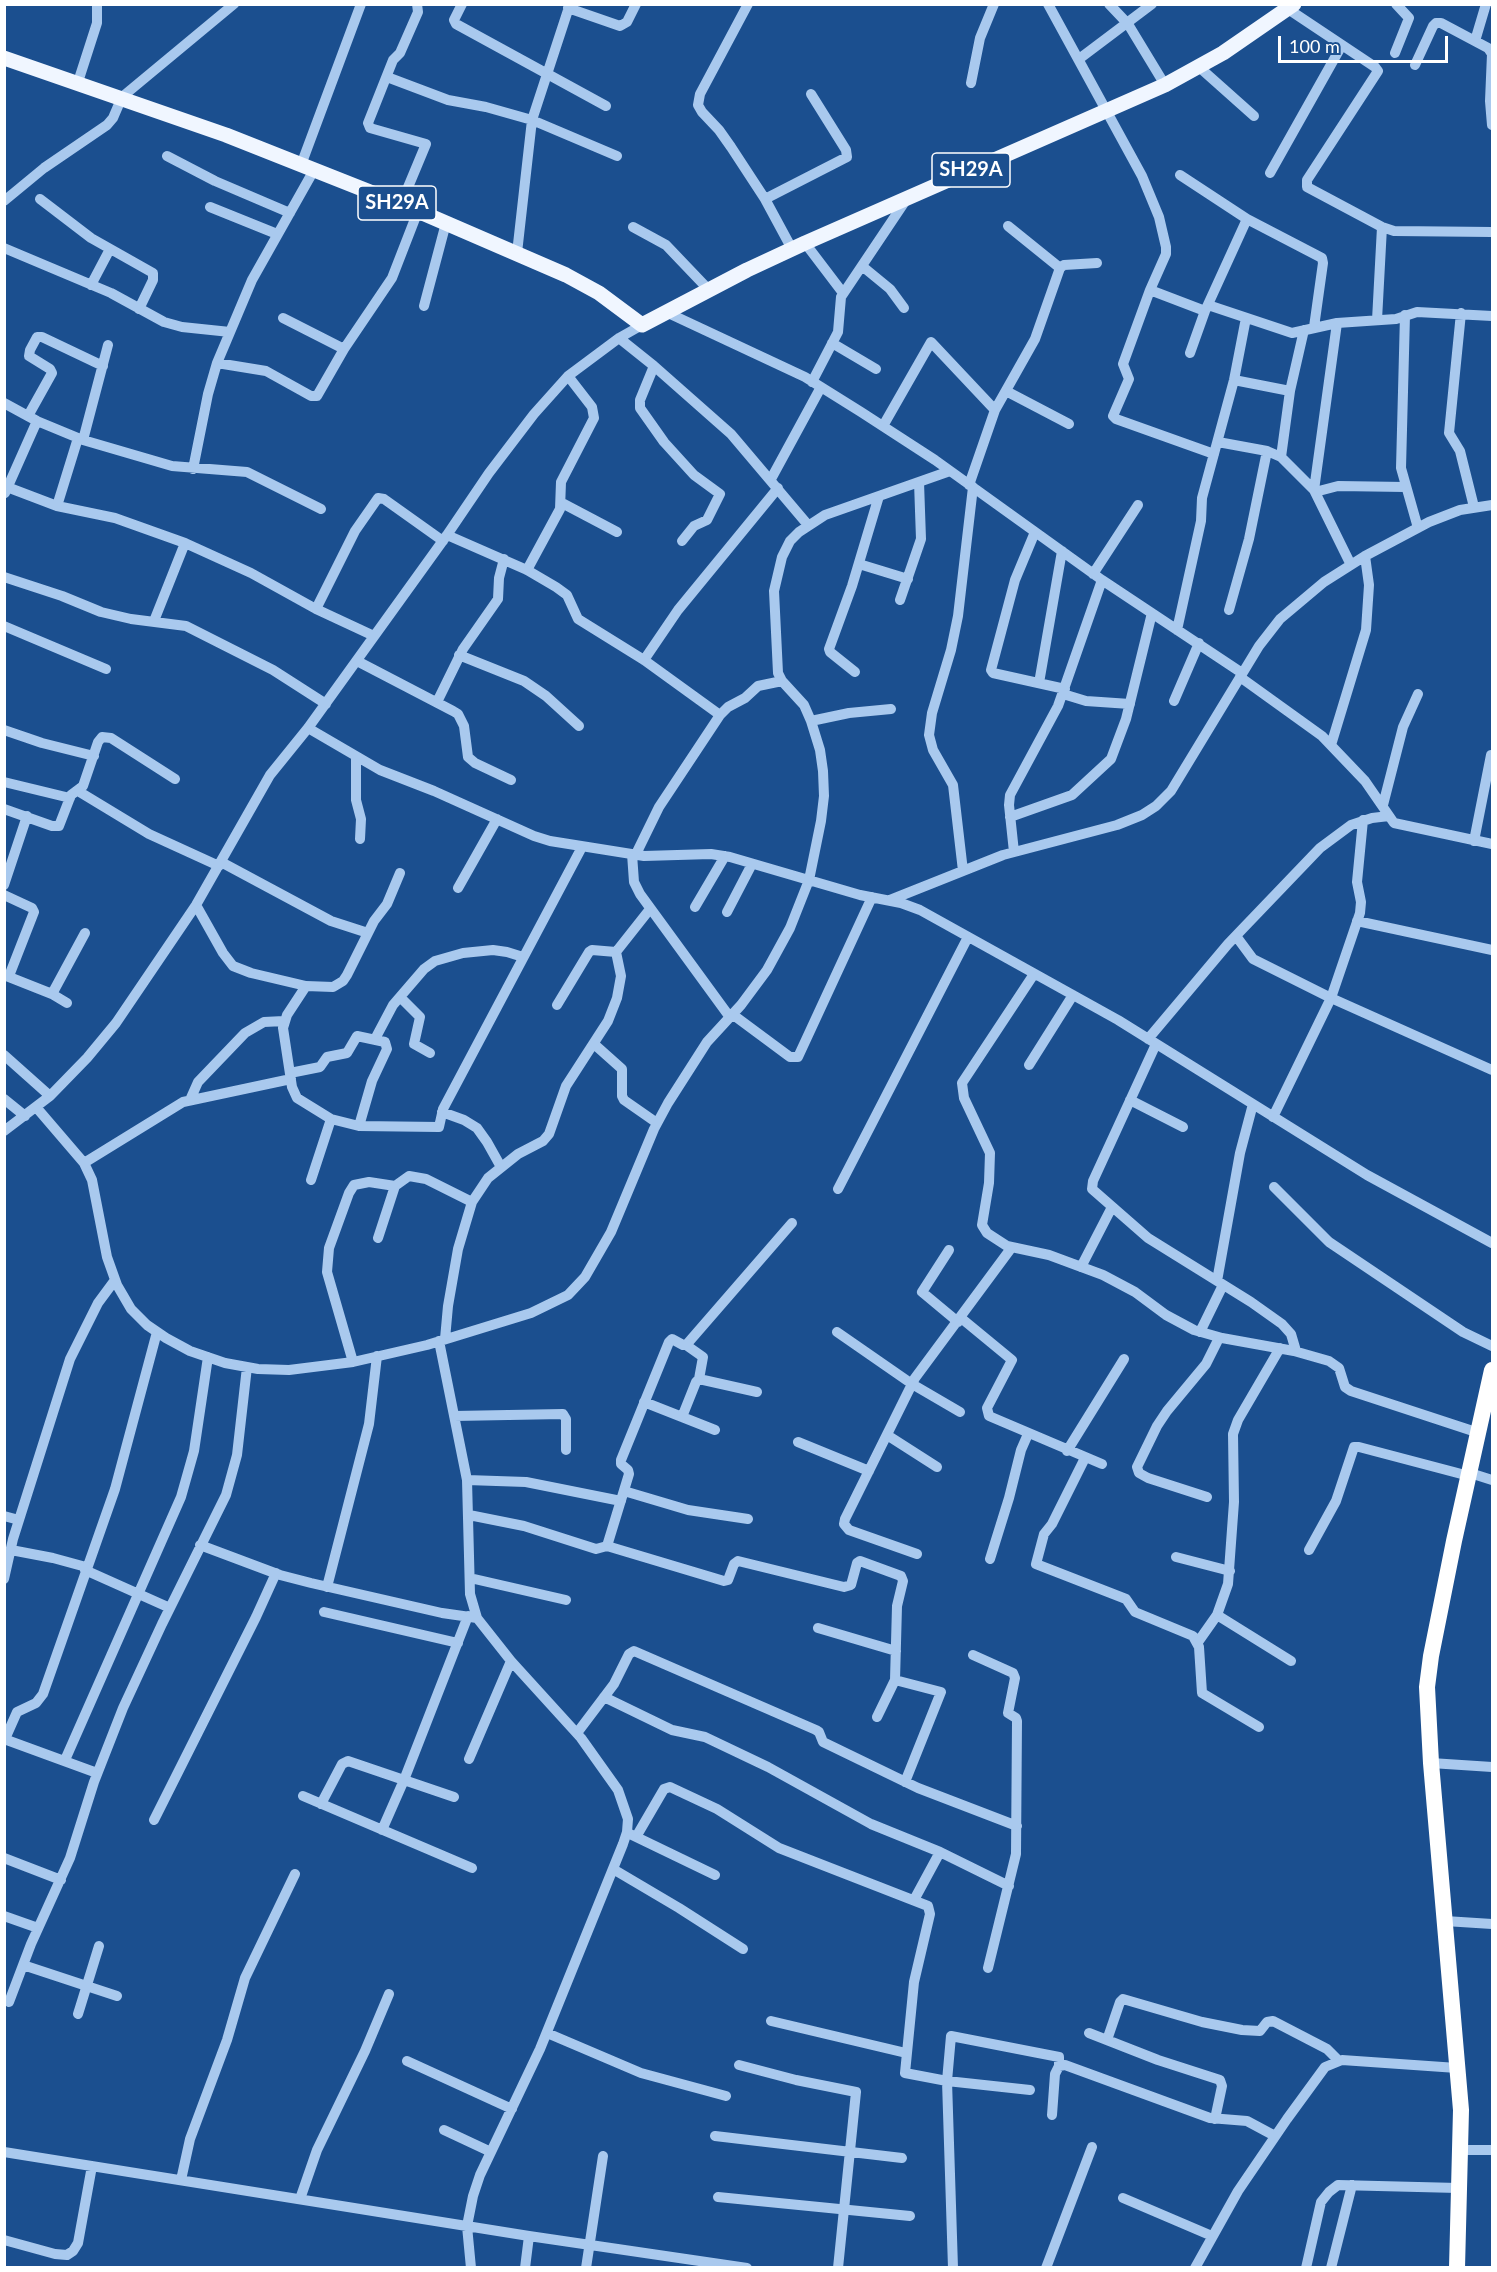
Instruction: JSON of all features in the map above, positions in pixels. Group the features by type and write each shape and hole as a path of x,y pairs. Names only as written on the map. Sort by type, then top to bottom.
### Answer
{"highway":[{"path":"1457,2268 1461,2110 1427,1715 1431,1656 1492,1370"}],"main road":[{"name":"SH29A","path":"4,58 130,100 418,211 566,275 599,293 642,325 708,289 799,246 1165,85 1199,67 1291,7"}],"street":[{"path":"78,82 97,23 97,4"},
{"path":"4,201 35,174 107,125 130,100 234,4"},
{"path":"193,469 208,394 217,363 252,280 290,213 361,4"},
{"path":"401,204 426,144 374,129 368,125 392,62 400,53 418,12 417,4"},
{"path":"462,4 454,20 456,24 606,106"},
{"path":"556,4 620,26 627,22 636,4"},
{"path":"748,4 700,93 698,102 702,112 719,130 799,246 843,293"},
{"path":"971,83 980,38 994,4"},
{"path":"1048,4 1142,176 1161,224 1166,247 1166,254 1123,364 1129,379 1113,416 1214,454"},
{"path":"1108,4 1128,24 1165,85"},
{"path":"1079,59 1152,4"},
{"path":"1395,53 1409,18 1396,4"},
{"path":"1475,40 1486,4"},
{"path":"1291,7 1375,67 1377,72 1307,180 1306,185 1382,227 1400,231 1492,230"},
{"path":"517,254 532,120 568,8"},
{"path":"1415,65 1436,23 1441,23 1475,40 1492,52 1490,101 1492,125"},
{"path":"1270,173 1342,45"},
{"path":"1199,67 1254,116"},
{"path":"387,77 448,100 486,107 532,120 617,156"},
{"path":"765,199 848,156 811,94"},
{"path":"167,156 215,181 290,213"},
{"path":"1180,176 1247,219 1322,258 1309,329 1290,391 1281,457"},
{"path":"40,199 110,249 153,274 153,280 139,309"},
{"path":"644,660 687,598 775,484 839,327 839,307 843,293 906,200"},
{"path":"210,207 277,234"},
{"path":"217,363 266,371 315,397 319,394 344,349 392,278 418,211"},
{"path":"1190,353 1206,308 1247,219"},
{"path":"424,306 446,223"},
{"path":"1008,226 1060,268"},
{"path":"633,227 666,245 708,289"},
{"path":"1377,320 1382,227"},
{"path":"4,248 91,285 164,322 182,327 230,332"},
{"path":"91,285 110,249"},
{"path":"963,871 953,785 933,750 930,728 951,650 957,616 971,486 995,410 1035,339 1060,268 1064,265 1097,263"},
{"path":"862,266 890,289 904,308"},
{"path":"1150,290 1288,332 1337,323 1396,319 1424,311 1492,316"},
{"path":"666,312 817,384 950,471 1097,577 1199,643 1331,745 1365,781 1389,816 1398,824 1492,844"},
{"path":"1461,313 1449,433 1459,446 1474,507"},
{"path":"1405,315 1401,456 1405,487 1418,528"},
{"path":"283,318 344,349"},
{"path":"1178,630 1201,521 1202,498 1234,380 1246,318"},
{"path":"1314,491 1337,323"},
{"path":"4,1131 50,1096 87,1058 116,1023 196,905 270,775 326,704 512,441 568,376 619,338 642,325"},
{"path":"103,366 38,337 29,356 50,369 52,373 32,418 6,490 57,506 115,518 185,543 251,573 316,609 374,636"},
{"path":"619,338 732,434 808,525"},
{"path":"883,426 931,342 995,410"},
{"path":"832,343 876,369"},
{"path":"57,506 108,345"},
{"path":"654,366 640,400 640,408 664,442 694,475 720,494 708,520 694,526 682,541"},
{"path":"527,570 560,509 561,482 595,415 592,407 568,376"},
{"path":"1234,380 1290,391"},
{"path":"1006,391 1069,424"},
{"path":"4,403 80,439 172,466 247,472 321,509"},
{"path":"1218,442 1267,451 1281,457 1314,491 1351,565"},
{"path":"1229,610 1249,539 1267,451"},
{"path":"36,1107 84,1163 92,1180 102,1235 115,1280 131,1309 157,1332 190,1351 225,1363 289,1370 353,1362 442,1340 531,1313 557,1302 585,1277 611,1232 657,1123 707,1042 759,982 776,955 790,928 809,880 824,796 820,750 802,701 782,681 778,668 774,615 774,591 778,571 790,542 808,525 825,515 950,471"},
{"path":"900,600 921,539 919,482"},
{"path":"1314,491 1338,486 1405,487"},
{"path":"855,672 829,649 879,496"},
{"path":"316,609 355,531 378,498 384,499 445,538 504,559 527,570 567,596 578,620 644,660 720,715"},
{"path":"562,503 617,532"},
{"path":"1014,852 1009,800 1012,789 1046,730 1064,692 1097,577 1138,505"},
{"path":"889,900 1014,852 1117,825 1142,815 1156,806 1171,790 1259,646 1280,619 1324,582 1365,556 1418,528 1460,510 1492,506"},
{"path":"1035,532 1015,580 991,670 1039,683 1086,701 1130,704"},
{"path":"154,621 185,543"},
{"path":"1039,683 1062,551"},
{"path":"1331,745 1366,630 1369,585 1365,556"},
{"path":"437,702 459,655 499,597 499,578 504,559"},
{"path":"858,564 908,579"},
{"path":"4,577 62,596 101,612 174,623 194,630 273,670 326,704"},
{"path":"1010,817 1072,795 1107,765 1115,750 1130,704 1152,614"},
{"path":"4,626 106,669"},
{"path":"1174,701 1199,643"},
{"path":"459,655 524,681 546,696 579,726"},
{"path":"357,661 453,711 462,720 468,757 475,763 511,780"},
{"path":"782,681 758,686 720,715 665,798 634,854 634,882 650,909 731,1015 790,1057 798,1058 872,897"},
{"path":"1383,805 1403,727 1418,694"},
{"path":"811,721 849,713 891,709"},
{"path":"308,728 380,770 435,791 534,836 582,847 634,854 725,856 920,910 1152,1041 1367,1175 1492,1243"},
{"path":"4,730 42,743 94,756"},
{"path":"4,809 58,827 74,795 83,786 100,739 108,737 175,779"},
{"path":"1474,841 1491,755"},
{"path":"356,758 356,800 361,819 360,839"},
{"path":"4,782 74,795 148,834 220,864 332,921 368,933"},
{"path":"5,880 27,816"},
{"path":"1296,1352 1291,1334 1282,1324 1148,1238 1094,1192 1092,1185 1130,1100 1152,1041 1236,936 1320,848 1351,825 1363,820 1389,816"},
{"path":"459,888 497,819"},
{"path":"1273,1117 1331,998 1357,921 1361,906 1357,882 1363,820"},
{"path":"306,986 285,1021 285,1043 293,1091 297,1098 331,1119 359,1126 441,1126 442,1112 582,847"},
{"path":"695,907 725,856"},
{"path":"728,912 752,864"},
{"path":"196,905 223,953 233,966 251,973 306,986 333,987 343,981 376,917 387,904 400,873"},
{"path":"4,895 32,908 34,912 6,975 52,994 67,1003"},
{"path":"616,952 650,909"},
{"path":"1357,921 1492,950"},
{"path":"52,994 85,933"},
{"path":"1236,936 1253,959 1331,998 1492,1070"},
{"path":"838,1189 968,937"},
{"path":"375,1038 400,997 424,969 442,958 493,950 524,957"},
{"path":"557,1005 591,951 616,952"},
{"path":"616,952 621,976 617,998 608,1021 570,1078 546,1138 518,1154 488,1178 472,1202 457,1259 442,1340 467,1480 473,1617 577,1733 618,1790 632,1834 715,1875"},
{"path":"1034,974 962,1083 964,1098 990,1153 989,1183 982,1219 983,1229 1012,1247 1049,1255 1120,1283 1180,1324 1219,1338 1280,1348 1336,1365 1346,1387 1356,1393 1479,1432"},
{"path":"1029,1065 1073,995"},
{"path":"400,997 420,1017 414,1044 430,1053"},
{"path":"190,1100 198,1082 249,1029 268,1021 285,1021"},
{"path":"84,1163 175,1106 190,1100 320,1067 327,1057 345,1054 349,1051 356,1036 375,1038 385,1042 387,1047 372,1081 359,1126"},
{"path":"594,1044 622,1069 624,1100 657,1123"},
{"path":"4,1055 50,1096"},
{"path":"4,1099 25,1116"},
{"path":"1130,1100 1183,1127"},
{"path":"1200,1332 1220,1283 1240,1153 1253,1104"},
{"path":"442,1112 464,1120 477,1128 501,1167"},
{"path":"311,1180 331,1119"},
{"path":"378,1238 395,1186 403,1179 420,1176 472,1202"},
{"path":"353,1362 330,1282 327,1263 329,1248 354,1185 369,1182 395,1186"},
{"path":"1274,1187 1329,1242 1463,1332 1492,1346"},
{"path":"1081,1266 1112,1208"},
{"path":"686,1345 792,1223"},
{"path":"917,1554 845,1527 845,1519 920,1370 960,1320 1012,1247"},
{"path":"949,1250 922,1292 1012,1360 988,1405 987,1413 992,1418 1028,1434 1102,1464"},
{"path":"4,1579 19,1520 70,1359 98,1303 115,1280"},
{"path":"97,1773 5,1739 16,1712 36,1703 42,1694 124,1460 157,1332"},
{"path":"837,1332 912,1384 960,1412"},
{"path":"1207,1497 1148,1478 1139,1473 1137,1467 1157,1426 1206,1364 1219,1338"},
{"path":"607,1546 629,1473 621,1464 621,1460 670,1340 674,1339 703,1357 699,1379 682,1417"},
{"path":"1258,1727 1202,1693 1198,1642 1217,1615 1227,1589 1234,1493 1233,1434 1238,1420 1280,1348"},
{"path":"327,1587 369,1424 377,1356"},
{"path":"65,1760 181,1497 194,1451 208,1357"},
{"path":"1067,1451 1124,1359"},
{"path":"9,2002 38,1928 70,1858 97,1773 123,1708 226,1495 237,1455 247,1367"},
{"path":"699,1379 757,1392"},
{"path":"644,1402 715,1430"},
{"path":"454,1416 563,1414 566,1419 566,1450"},
{"path":"990,1559 1021,1450 1028,1434"},
{"path":"886,1435 937,1467"},
{"path":"798,1442 869,1471"},
{"path":"1309,1550 1336,1502 1353,1447 1492,1480"},
{"path":"1085,1458 1052,1524 1044,1534 1036,1564 1126,1599 1133,1611 1188,1634 1198,1642"},
{"path":"467,1480 526,1482 623,1496 688,1510 748,1519"},
{"path":"469,1515 524,1526 596,1549 607,1546 724,1581 728,1580 734,1564 738,1562 846,1587 851,1585 858,1562 862,1561 903,1578 897,1606 895,1680 877,1717"},
{"path":"4,1516 19,1520"},
{"path":"200,1545 276,1573 327,1587 442,1613 473,1617"},
{"path":"11,1550 53,1558 86,1569 170,1608"},
{"path":"1176,1557 1230,1571"},
{"path":"154,1820 276,1573"},
{"path":"470,1578 566,1600"},
{"path":"324,1612 458,1643"},
{"path":"1217,1615 1292,1661"},
{"path":"382,1830 458,1643 473,1617"},
{"path":"818,1628 896,1651"},
{"path":"577,1733 604,1697 629,1654 634,1651 816,1730 823,1742 905,1782 1017,1826"},
{"path":"973,1655 1011,1671 1015,1676 1008,1713 1017,1721 1016,1854 988,1968"},
{"path":"469,1759 511,1661"},
{"path":"895,1680 940,1692 905,1782"},
{"path":"604,1697 672,1730 705,1737 768,1767 889,1833 940,1851 1009,1886"},
{"path":"321,1804 346,1761 454,1797"},
{"path":"1431,1763 1492,1767"},
{"path":"471,2268 467,2226 473,2196 491,2152 547,2033 613,1869 632,1834 664,1790 670,1787 717,1809 773,1845 928,1906 930,1914 914,1982 904,2069 906,2074 1030,2090"},
{"path":"303,1796 472,1868"},
{"path":"914,1900 940,1851"},
{"path":"4,1858 61,1880"},
{"path":"613,1869 743,1949"},
{"path":"181,2180 190,2139 227,2040 245,1978 295,1874"},
{"path":"4,1916 38,1928"},
{"path":"1445,1921 1492,1924"},
{"path":"78,2014 99,1946"},
{"path":"23,1965 117,1996"},
{"path":"300,2199 317,2150 389,1994"},
{"path":"1107,2040 1120,2002 1123,2000 1202,2022 1242,2030 1260,2031 1267,2022 1273,2021 1327,2049 1339,2061"},
{"path":"771,2021 906,2053"},
{"path":"547,2033 640,2073 726,2096"},
{"path":"1089,2033 1158,2060 1220,2080 1222,2086 1215,2119"},
{"path":"953,2268 947,2081 951,2037 1059,2057 1059,2066 1055,2073 1052,2115"},
{"path":"407,2061 512,2109"},
{"path":"1195,2268 1225,2212 1275,2136 1320,2073 1330,2063 1339,2061 1457,2068"},
{"path":"739,2065 855,2092 838,2268"},
{"path":"1059,2066 1069,2065 1215,2119 1247,2121 1275,2136"},
{"path":"444,2130 491,2152"},
{"path":"715,2136 849,2154 902,2158"},
{"path":"1046,2268 1092,2147"},
{"path":"1459,2150 1492,2150"},
{"path":"4,2152 529,2236 747,2268"},
{"path":"586,2268 603,2156"},
{"path":"4,2240 55,2254 67,2255 73,2251 78,2243 92,2166"},
{"path":"1306,2268 1321,2202 1338,2185 1458,2188"},
{"path":"1331,2268 1352,2185"},
{"path":"718,2197 910,2216"},
{"path":"1124,2198 1212,2236"},
{"path":"525,2268 529,2236"}]}
